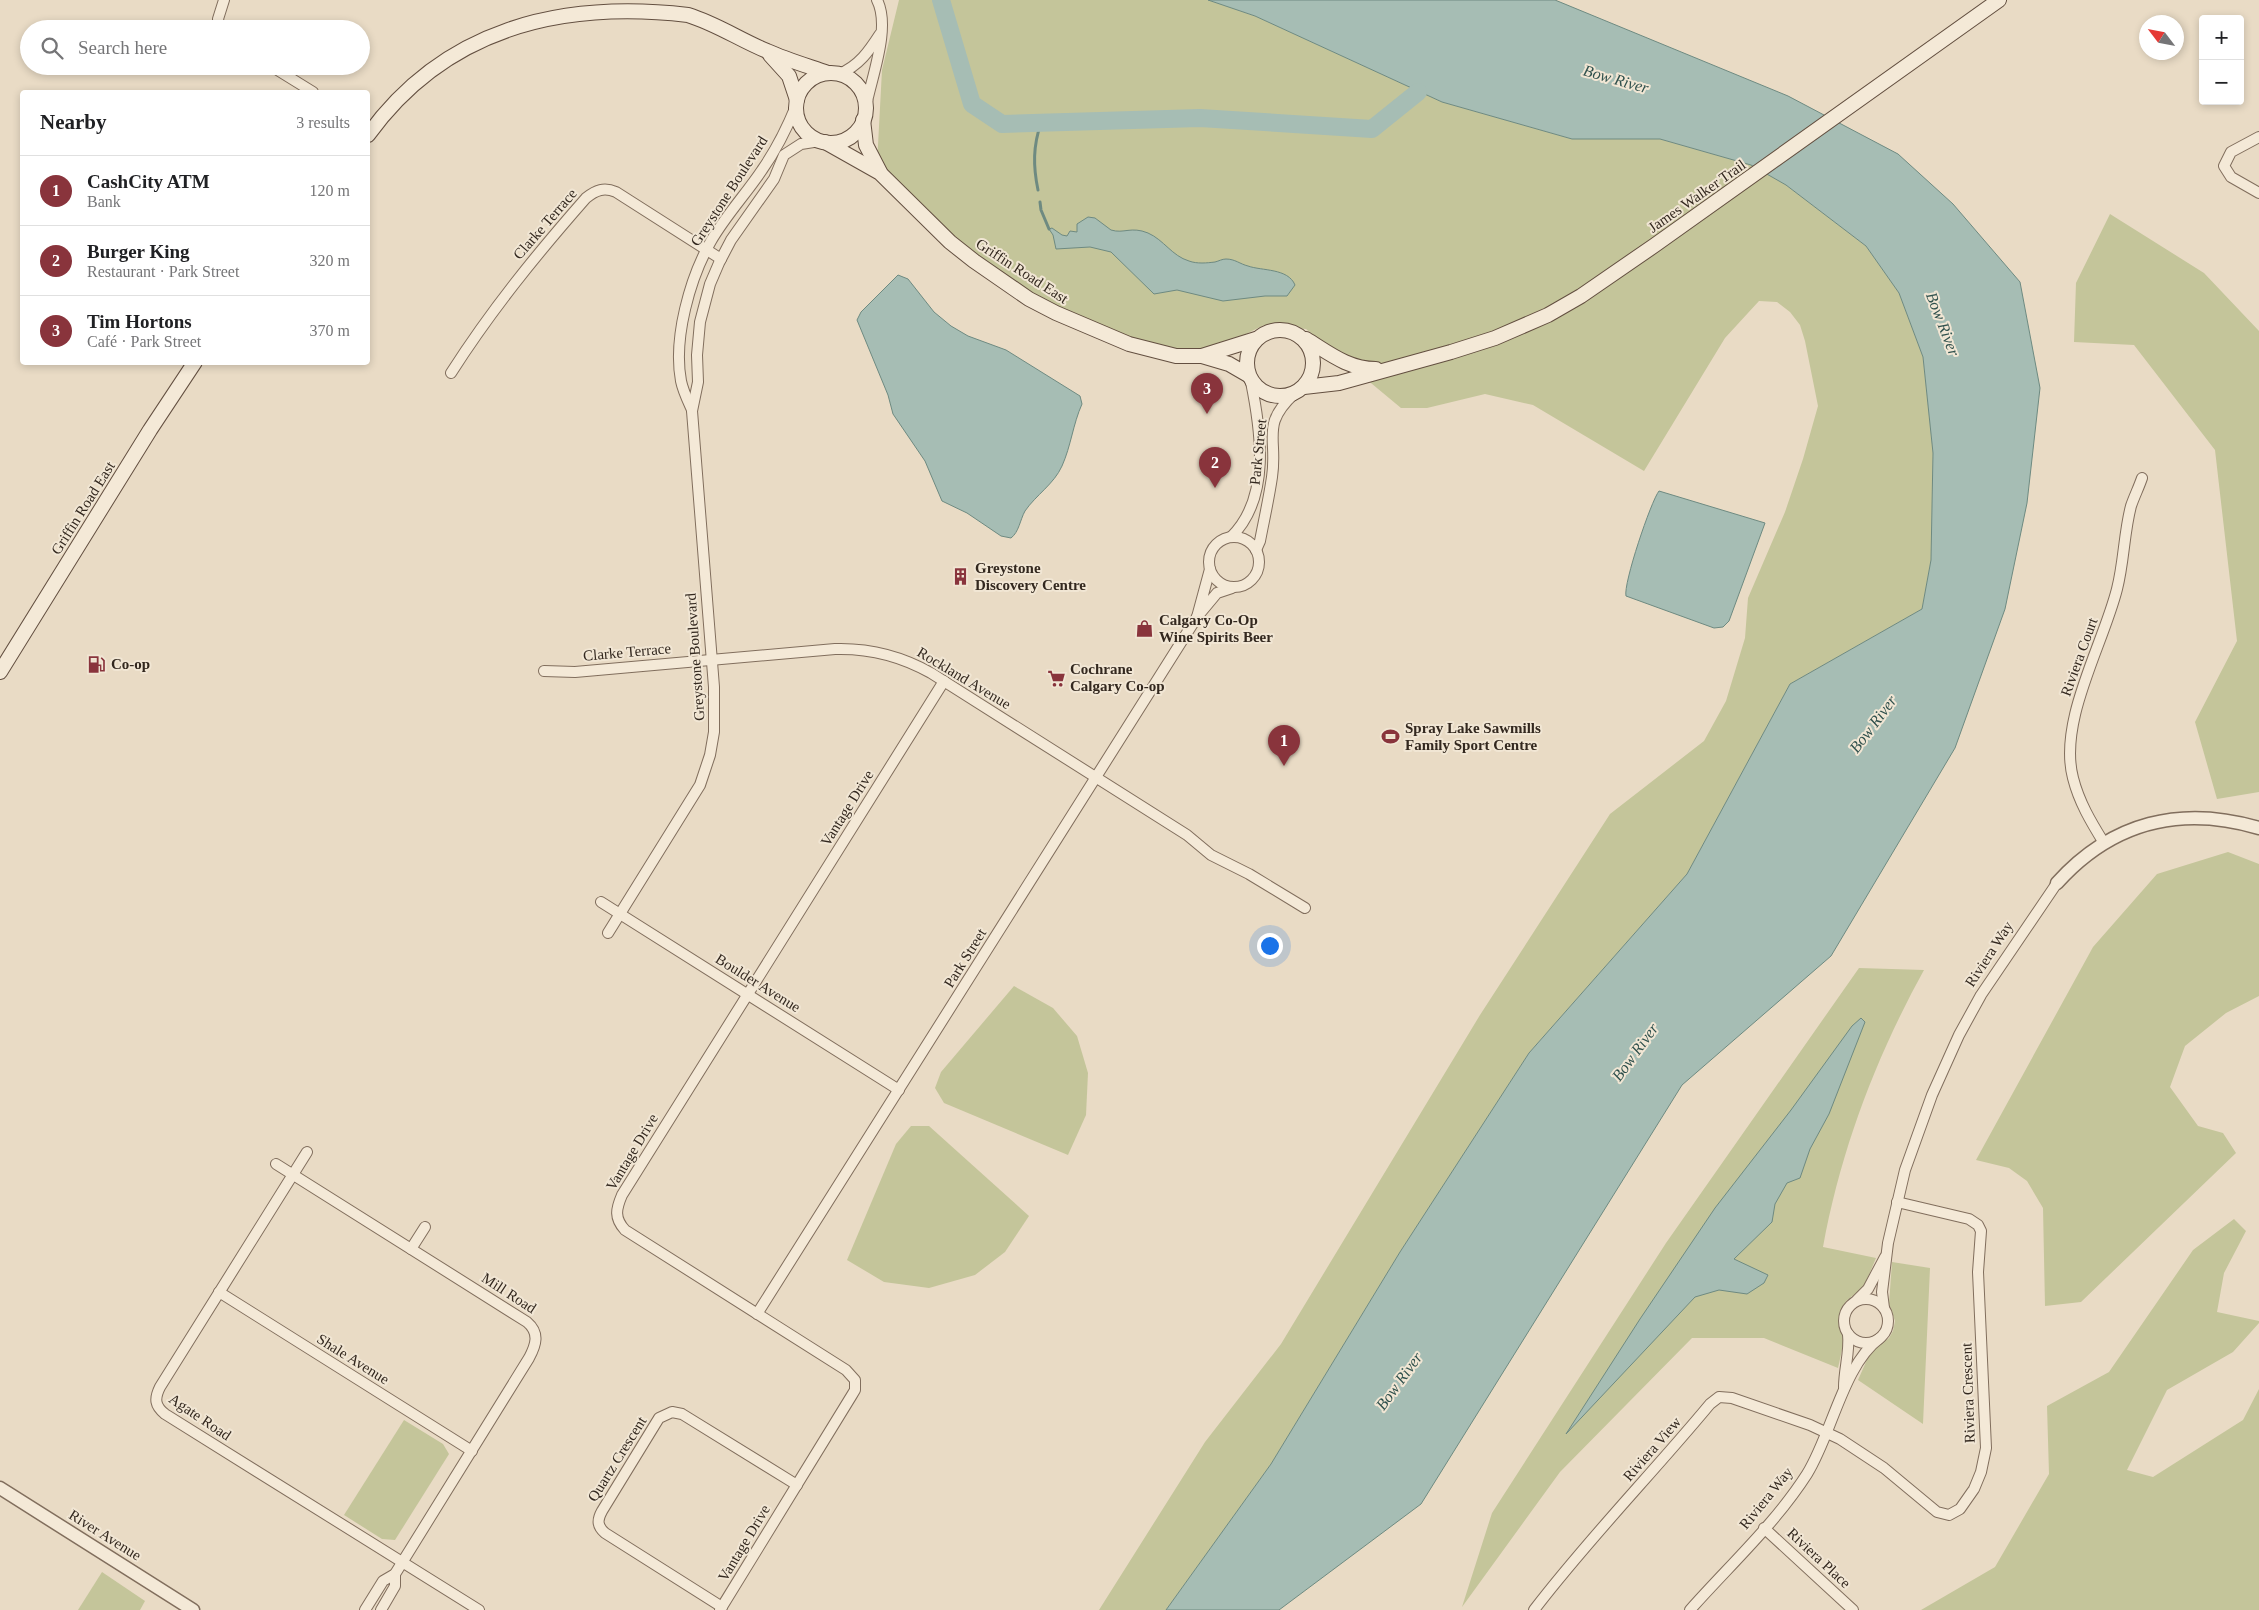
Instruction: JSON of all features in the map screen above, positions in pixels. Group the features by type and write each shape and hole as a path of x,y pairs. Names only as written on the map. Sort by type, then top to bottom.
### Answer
{"main road":[{"name":"James Walker Trail","path":"1300,390 1339,383 1474,345 1548,315 1581,296 1655,245 2000,0"},
{"path":"370,129 409,86 448,52 504,21 537,10 569,4 624,3 666,9 719,26 766,51 849,78 858,86 866,106 863,120 857,130 848,138 837,142 822,142 810,136 802,128 797,117 796,103 789,76 766,51"},
{"path":"796,103 801,90 808,82 817,76 834,73"},
{"name":"Griffin Road East","path":"863,120 866,145 880,173"},
{"name":"Griffin Road East","path":"822,142 880,173 950,242 980,266 1029,298 1077,323 1129,344 1176,356 1202,356 1229,364 1249,378"},
{"path":"1283,329 1301,337 1309,345 1313,366 1310,377 1300,390 1274,396 1263,392 1249,378 1247,357 1256,339 1264,333 1283,329"},
{"name":"James Walker Trail","path":"1301,337 1361,369 1387,369"},
{"name":"Griffin Road East","path":"1202,356 1256,339"},
{"name":"Griffin Road East","path":"0,672 150,430 193,365"}],"street":[{"path":"218,20 224,0"},
{"path":"866,106 882,31 882,10 877,0"},
{"path":"834,73 857,64 882,31"},
{"path":"286,75 310,90"},
{"name":"Greystone Boulevard","path":"608,933 691,801 705,772 714,732 715,705 712,659 692,411 681,382 682,334 690,292 706,250 728,215 770,159 796,103"},
{"path":"2259,137 2231,152 2224,166 2231,177 2259,193"},
{"name":"Greystone Boulevard","path":"692,411 698,382 697,355 700,322 710,284 721,259 731,240 774,179 784,155 801,144 822,142"},
{"name":"Clarke Terrace","path":"451,373 482,325 516,280 586,198 597,191 604,189 616,192 721,259"},
{"name":"Park Street","path":"1232,537 1246,521 1258,476 1258,437 1249,378"},
{"name":"Park Street","path":"1256,550 1260,541 1272,478 1274,422 1279,409 1300,390"},
{"name":"Riviera Court","path":"2104,843 2081,804 2075,786 2070,758 2070,733 2075,713 2112,606 2123,563 2132,505 2142,478"},
{"path":"1232,537 1246,540 1256,550 1259,563 1255,576 1249,582 1233,587 1217,581 1210,569 1210,554 1220,540 1232,537"},
{"name":"Park Street","path":"1197,616 1210,569"},
{"name":"Park Street","path":"757,1314 1097,778 1197,616 1218,593 1233,587"},
{"name":"Rockland Avenue","path":"712,659 834,649 858,649 900,659 923,668 1192,838 1211,855 1249,874 1305,908"},
{"name":"Clarke Terrace","path":"544,671 564,672 712,659"},
{"name":"Vantage Drive","path":"721,1609 852,1395 856,1385 855,1380 846,1370 625,1230 619,1224 616,1212 622,1194 944,681"},
{"name":"Riviera Way","path":"1844,1391 1844,1373 1849,1348 1848,1334 1844,1321 1848,1308 1868,1289 1885,1257 1898,1202 1921,1122 1959,1035 1995,972 2057,883 2087,854 2104,843 2145,825 2178,818 2225,819 2259,828"},
{"name":"Boulder Avenue","path":"600,902 899,1090"},
{"name":"Agate Road","path":"307,1152 160,1387 156,1398 157,1407 165,1414 402,1562"},
{"name":"Mill Road","path":"276,1164 527,1322 533,1327 535,1333 536,1341 529,1358 472,1451 395,1574 383,1581 365,1610"},
{"name":"Riviera Crescent","path":"1828,1433 1874,1461 1941,1514 1949,1515 1960,1509 1974,1489 1981,1472 1986,1439 1978,1272 1981,1231 1978,1225 1969,1219 1898,1202"},
{"path":"411,1249 425,1226"},
{"name":"Riviera Way","path":"1690,1610 1764,1528 1793,1494 1807,1474 1828,1433 1844,1391 1861,1356 1880,1338 1887,1327 1888,1321 1882,1292 1886,1270 1885,1257"},
{"name":"Shale Avenue","path":"219,1292 472,1451"},
{"path":"1853,1303 1860,1300 1873,1300 1884,1308"},
{"path":"1848,1334 1853,1339 1866,1343 1880,1338"},
{"name":"Riviera View","path":"1534,1610 1579,1552 1661,1463 1714,1400 1732,1398 1828,1433"},
{"name":"Quartz Crescent","path":"721,1609 600,1529 598,1524 602,1511 660,1418 672,1412 682,1414 797,1485"},
{"name":"River Avenue","path":"0,1488 194,1610"},
{"name":"Riviera Place","path":"1764,1528 1853,1610"},
{"path":"402,1562 479,1610"},
{"name":"Mill Road","path":"380,1610 395,1586 395,1574"}],"green space":[{"path":"899,0 1208,0 1255,16 1442,102 1572,139 1660,139 1751,165 1786,185 1866,246 1899,293 1923,357 1933,452 1931,560 1922,609 1790,684 1687,874 1529,1053 1400,1252 1271,1464 1166,1610 1099,1610 1205,1442 1281,1344 1480,1015 1610,814 1704,741 1726,701 1745,638 1748,598 1785,512 1818,406 1800,325 1790,312 1777,302 1759,301 1725,338 1644,471 1533,405 1485,394 1427,408 1401,408 1306,329 1264,325 1202,356 1148,350 1000,280 877,164 882,70"},
{"path":"2110,214 2204,273 2259,331 2259,792 2217,799 2195,722 2237,641 2215,450 2134,345 2074,342 2076,283"},
{"path":"2228,852 2259,864 2259,996 2226,1013 2185,1046 2170,1087 2198,1126 2223,1133 2236,1153 2081,1302 2045,1306 2043,1208 2027,1181 2009,1168 1976,1160 2093,947 2157,874"},
{"path":"1859,968 1924,970 1890,1036 1862,1104 1840,1175 1823,1247 1876,1258 1864,1287 1846,1301 1840,1313 1845,1336 1838,1368 1764,1338 1692,1338 1560,1472 1462,1607 1492,1513 1666,1243"},
{"path":"1014,986 1053,1008 1077,1036 1088,1073 1086,1115 1068,1155 944,1103 935,1088 941,1072"},
{"path":"911,1126 929,1126 1029,1216 1005,1252 975,1275 929,1288 884,1282 847,1260 896,1144"},
{"path":"2234,1219 2246,1231 2224,1273 2217,1312 2259,1321 2259,1323 2233,1352 2167,1390 2127,1470 2153,1477 2243,1420 2259,1389 2259,1610 1921,1610 1995,1567 2049,1474 2047,1406 2109,1372 2193,1250"},
{"path":"1892,1262 1930,1268 1923,1424 1858,1380 1870,1353 1889,1338 1893,1331 1895,1321 1889,1304"},
{"path":"404,1420 443,1444 449,1454 395,1540 382,1539 344,1515"},
{"path":"102,1572 145,1601 140,1610 78,1610"}],"water":[{"name":"Bow River","path":"1208,0 1555,0 1788,96 1898,154 1953,204 2020,282 2040,388 2027,503 2005,609 1955,748 1831,956 1682,1085 1421,1504 1279,1610 1166,1610 1271,1464 1400,1252 1529,1053 1687,874 1790,684 1922,609 1931,560 1933,453 1923,357 1899,293 1866,246 1786,185 1751,165 1660,139 1572,139 1442,102 1255,16"},
{"path":"1088,217 1095,218 1111,230 1137,230 1148,233 1178,256 1195,263 1215,262 1225,259 1232,260 1254,268 1281,273 1292,280 1295,285 1287,296 1265,296 1223,301 1177,290 1154,294 1111,252 1090,247 1056,249 1053,235 1049,229 1052,228 1067,236 1070,231 1077,232 1077,224"},
{"path":"898,275 908,279 934,312 951,326 968,336 1006,350 1080,396 1082,404 1062,466 1025,511 1018,529 1011,538 1001,536 967,513 942,501 925,461 893,414 888,395 857,320 861,312"},
{"path":"1659,491 1765,523 1729,621 1723,627 1714,628 1626,596 1626,588 1638,543"},
{"path":"1861,1018 1865,1022 1829,1114 1810,1149 1800,1178 1787,1183 1775,1204 1772,1222 1734,1259 1768,1275 1764,1283 1747,1294 1719,1290 1695,1297 1566,1434 1640,1319 1715,1208 1791,1110 1852,1026"}],"waterway":[{"path":"941,0 972,104 1002,124 1200,118 1372,129 1418,92"},
{"path":"1038,190 1035,156 1036,140 1041,123"},
{"path":"1040,202 1041,210 1049,229"}],"place":[{"name":"Tim Hortons","path":"1207,414"},
{"name":"Burger King","path":"1215,488"},
{"name":"Greystone Discovery Centre","path":"961,577"},
{"name":"Calgary Co-Op Wine Spirits Beer","path":"1145,629"},
{"name":"Co-op","path":"97,664"},
{"name":"Cochrane Calgary Co-op","path":"1056,678"},
{"name":"Spray Lake Sawmills Family Sport Centre","path":"1391,737"},
{"name":"CashCity ATM","path":"1284,766"}]}
